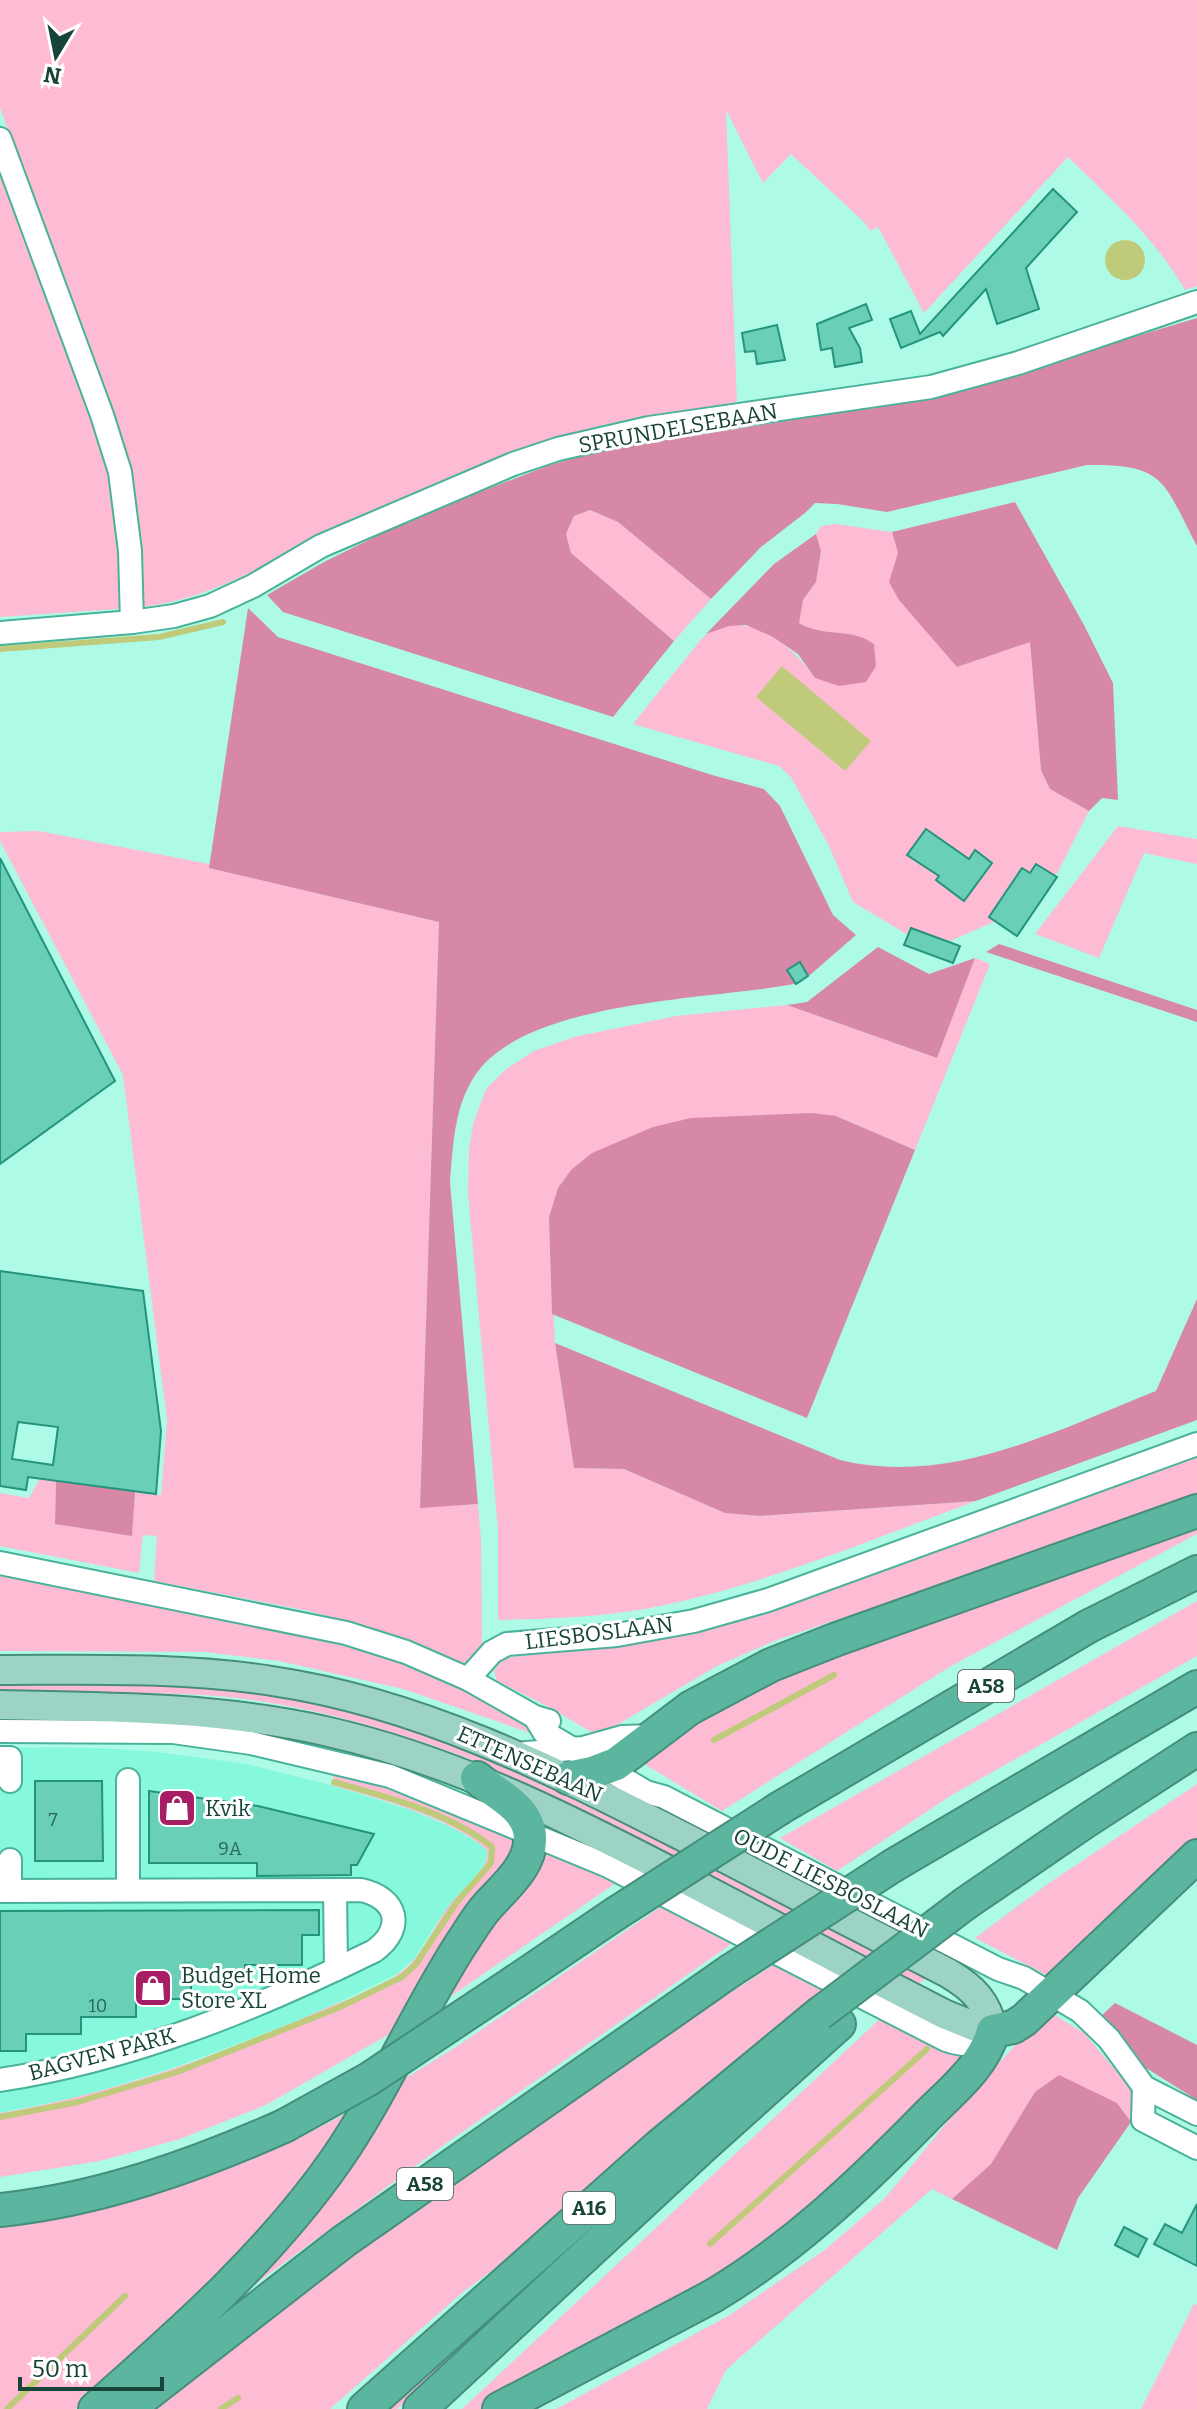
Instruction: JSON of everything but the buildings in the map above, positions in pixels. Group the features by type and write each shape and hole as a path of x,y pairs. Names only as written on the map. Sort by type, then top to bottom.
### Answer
{"highway":[{"path":"591,1761 654,1736 690,1708 771,1665 1197,1511"},
{"name":"A58","path":"0,2210 22,2208 138,2182 228,2151 284,2126 369,2079 780,1808 1089,1626 1197,1572"},
{"name":"A58","path":"128,2409 344,2241 730,1971 894,1865 1197,1687"},
{"path":"829,2019 1086,1821 1197,1749"},
{"path":"973,1907 1197,1762"},
{"path":"95,2409 226,2290 277,2237 315,2189 353,2134 456,1952 484,1910 525,1860 530,1850 530,1833 523,1817 514,1805 477,1778"},
{"path":"499,2409 713,2296 795,2240 857,2188 973,2069 985,2053 993,2031 1013,2027 1024,2020 1197,1856"},
{"name":"A16","path":"364,2409 659,2146 829,2019"},
{"name":"A16","path":"420,2409 700,2149 829,2019"}],"main road":[{"name":"ETTENSEBAAN","path":"0,1670 161,1671 272,1680 412,1714 516,1754 591,1761 969,1986 984,2002 993,2031"},
{"name":"ETTENSEBAAN","path":"0,1705 178,1710 253,1717 406,1752 477,1778 587,1828 944,2014 993,2031"}],"street":[{"path":"0,139 120,472 130,551 132,622"},
{"name":"SPRUNDELSEBAAN","path":"0,633 174,616 210,606 253,586 321,546 458,487 558,449 649,428 931,387 1018,363 1197,302"},
{"name":"LIESBOSLAAN","path":"468,1679 492,1652 507,1644 632,1632 694,1621 768,1600 1197,1444"},
{"path":"0,1563 346,1633 406,1652 468,1679"},
{"name":"OUDE LIESBOSLAAN","path":"468,1679 535,1717 552,1722 591,1761 646,1792 664,1797 998,1969 1018,1987 1047,1998 1109,2039 1144,2087 1197,2114"},
{"path":"0,1731 173,1732 251,1743 390,1776 606,1865 946,2040 978,2045 993,2031"},
{"path":"0,1758 10,1758 10,1781"},
{"path":"128,1780 128,1890"},
{"name":"BAGVEN PARK","path":"0,2080 59,2069 136,2048 244,2009 380,1947 389,1937 395,1921 389,1908 370,1892 5,1891 10,1860"},
{"path":"335,1890 336,1969"},
{"name":"OUDE LIESBOSLAAN","path":"1144,2087 1143,2120 1197,2148"}],"shaded area":[{"path":"0,0 1197,0 1197,286 1185,290 1146,236 1068,157 924,313 878,227 870,231 791,154 763,183 726,110 737,402 606,424 534,445 377,509 229,582 168,603 137,607 144,565 138,509 122,442 0,108"},
{"path":"0,155 108,449 124,588 118,609 0,617"},
{"path":"1125,240 1139,246 1145,260 1139,274 1125,280 1111,274 1105,260 1111,246"},
{"path":"1197,318 1197,546 1177,506 1159,481 1133,468 1087,465 887,512 815,503 761,547 711,599 618,522 590,510 574,516 566,534 571,553 674,641 613,717 283,612 267,595 324,562 413,518 547,466 598,451 898,403 970,386"},
{"path":"1015,502 1113,683 1118,800 1102,798 1089,811 1050,789 1041,770 1030,642 957,667 899,600 889,582 898,553 892,532"},
{"path":"590,510 618,522 711,599 674,641 571,553 566,534 574,516"},
{"path":"835,524 892,532 898,553 957,667 1030,641 1041,770 1050,789 1089,811 1058,872 1030,898 1009,925 994,922 938,946 923,944 853,902 829,846 791,777 779,766 633,724 702,639 723,627 738,625 768,634 794,654 815,678 840,633 815,632 799,623 803,600 816,582 821,552 816,534 821,526","holes":["782,667 845,771 757,697"]},
{"path":"816,534 821,551 816,582 803,600 799,623 809,628 855,635 874,644 876,666 866,682 839,686 815,678 798,654 773,637 746,625 729,626 706,634 774,564"},
{"path":"248,608 278,637 764,789 780,806 833,915 856,935 810,975 794,984 622,1007 575,1018 533,1032 499,1051 474,1077 458,1114 450,1182 478,1504 420,1508 439,922 209,868"},
{"path":"782,666 871,741 845,771 756,697"},
{"path":"1118,826 1197,839 1197,864 1144,853 1099,958 1035,934"},
{"path":"39,831 209,864 210,868 439,922 420,1507 478,1504 482,1644 471,1663 462,1667 391,1635 309,1611 154,1581 157,1536 143,1535 139,1573 0,1546 0,1493 29,1498 40,1478 56,1481 55,1524 132,1535 135,1492 161,1495 167,1420 123,1075 0,841 0,832"},
{"path":"999,944 1197,1010 1197,1022 986,952"},
{"path":"878,947 929,974 975,958 937,1058 787,1005 807,1002"},
{"path":"975,958 990,964 915,1150 836,1116 571,1170 558,1188 549,1217 555,1343 574,1468 624,1469 725,1513 760,1516 976,1501 775,1575 692,1599 612,1614 498,1620 498,1529 468,1193 473,1124 486,1089 505,1070 534,1051 574,1037 676,1016 787,1005 937,1058"},
{"path":"812,1113 836,1116 915,1150 807,1418 552,1314 549,1217 558,1188 571,1170 592,1153 653,1127 691,1118"},
{"path":"1197,1299 1197,1420 976,1501 760,1516 725,1513 624,1469 574,1468 555,1343 840,1460 881,1466 922,1466 1002,1450 1156,1391"},
{"path":"1197,1454 1197,1494 774,1641 717,1666 598,1736 497,1681 494,1671 503,1658 631,1644 726,1623"},
{"path":"56,1481 135,1492 132,1536 55,1524"},
{"path":"1197,1519 1197,1534 951,1666 722,1811 641,1762 682,1729 768,1678"},
{"path":"0,1571 334,1641 387,1657 443,1678 551,1740 403,1689 279,1661 205,1652 0,1651"},
{"path":"1197,1601 1197,1656 952,1795 837,1871 780,1838"},
{"path":"0,1680 159,1681 271,1691 373,1713 541,1777 931,1975 918,1984 470,1759 405,1736 305,1709 237,1698 152,1693 0,1694"},
{"path":"0,1747 158,1752 246,1764 331,1785 408,1809 451,1827 484,1846 489,1855 484,1866 440,1918 414,1959 397,1974 310,2016 176,2067 83,2096 0,2113"},
{"path":"336,1767 514,1834 511,1851 501,1871 398,2029 266,2105 180,2139 100,2161 0,2177 0,2113 125,2084 206,2057 367,1992 398,1975 412,1962 451,1903 485,1864 487,1850 434,1819 331,1785"},
{"path":"1197,1784 1197,1839 1052,1978 975,1938 1049,1883"},
{"path":"543,1843 622,1879 438,2005"},
{"path":"668,1902 737,1940 448,2142 212,2316 385,2091 456,2047"},
{"path":"778,1962 832,1988 530,2242 463,2292 330,2409 148,2409 200,2367 465,2174 620,2066"},
{"path":"1115,2003 1197,2045 1197,2100 1138,2063 1100,2017"},
{"path":"1048,2011 1084,2033 1134,2092 1131,2122 1117,2103 1035,2092 991,2165 952,2199 932,2189 726,2370 707,2409 556,2409 728,2316 826,2249 886,2197 975,2088"},
{"path":"884,2015 968,2053 896,2137 716,2288 484,2409 462,2409"},
{"path":"1059,2075 1117,2103 1131,2122 1078,2198 1057,2250 952,2199 991,2164 1035,2092"},
{"path":"354,2109 268,2228 146,2349 75,2409 0,2409 0,2224 126,2200 198,2180 278,2148"},
{"path":"721,2114 397,2409 389,2409 611,2209"},
{"path":"1194,2304 1197,2305 1197,2409 1141,2409"}],"waterway":[{"path":"0,649 159,637 223,622"},
{"path":"714,1740 834,1675"},
{"path":"0,2117 78,2102 177,2072 340,2007 402,1977 416,1964 456,1903 491,1863 492,1847 437,1815 334,1782"},
{"path":"710,2244 927,2049"},
{"path":"7,2409 125,2296"},
{"path":"221,2409 238,2398"}],"place":[{"name":"Kvik","path":"177,1808"},
{"name":"Budget Home Store XL","path":"153,1988"}]}
